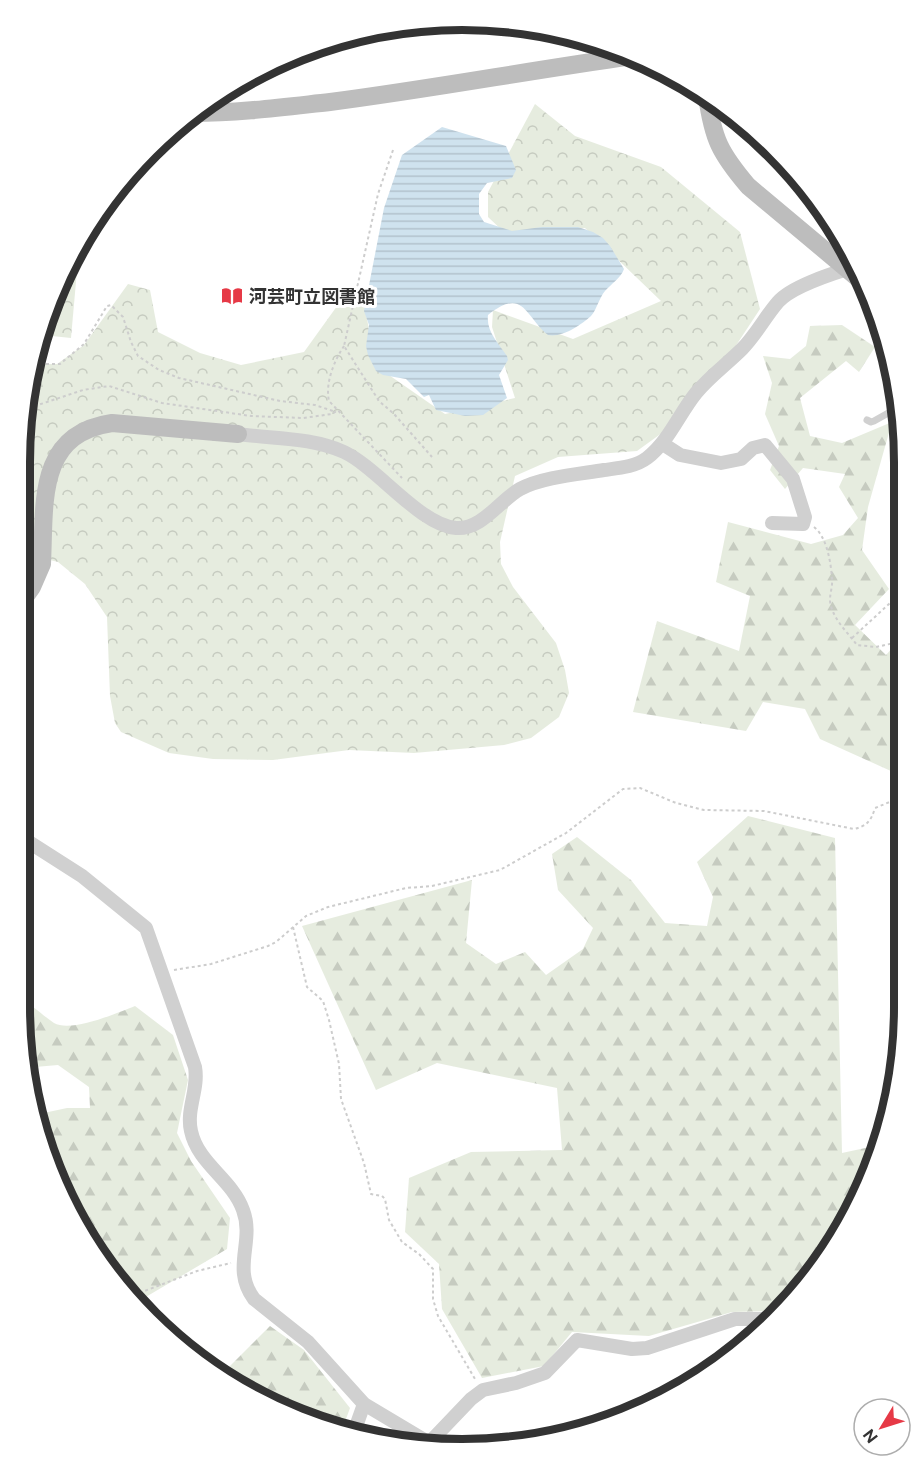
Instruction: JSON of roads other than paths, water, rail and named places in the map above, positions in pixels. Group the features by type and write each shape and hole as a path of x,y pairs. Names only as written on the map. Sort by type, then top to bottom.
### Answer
{"street":[{"path":"208,113 283,108 390,94 616,59"},
{"path":"30,588 42,564 45,506 51,466 67,441 94,425 112,423 319,442 361,463 434,521 456,528 465,528 477,523 520,489 544,481 639,463 663,444 697,392 748,343 779,300 847,269 748,186 720,148 711,125 709,108"},
{"path":"663,444 680,455 721,464 741,459 753,448 765,445 793,479 806,517 803,524 772,523"},
{"path":"30,843 82,876 146,928 197,1076 190,1114 191,1134 201,1154 231,1188 243,1211 247,1234 243,1263 246,1285 255,1299 308,1342 363,1404 417,1436"},
{"path":"435,1438 481,1391 545,1373 577,1340 632,1349 647,1348 735,1319 760,1319"},
{"path":"356,1426 363,1404"}],"lane":[{"path":"867,420 874,421 891,412"}],"water":[{"path":"442,127 506,146 516,170 512,178 487,183 479,194 479,214 484,222 512,231 542,227 578,227 593,232 610,246 624,269 607,288 591,316 565,333 548,335 528,312 516,304 500,307 488,315 491,332 508,360 499,375 507,398 483,415 465,416 436,410 429,395 424,397 406,379 383,375 376,371 366,346 369,325 364,311 384,208 402,155"}],"place":[{"name":"河芸町立図書館","path":"232,296"}]}
